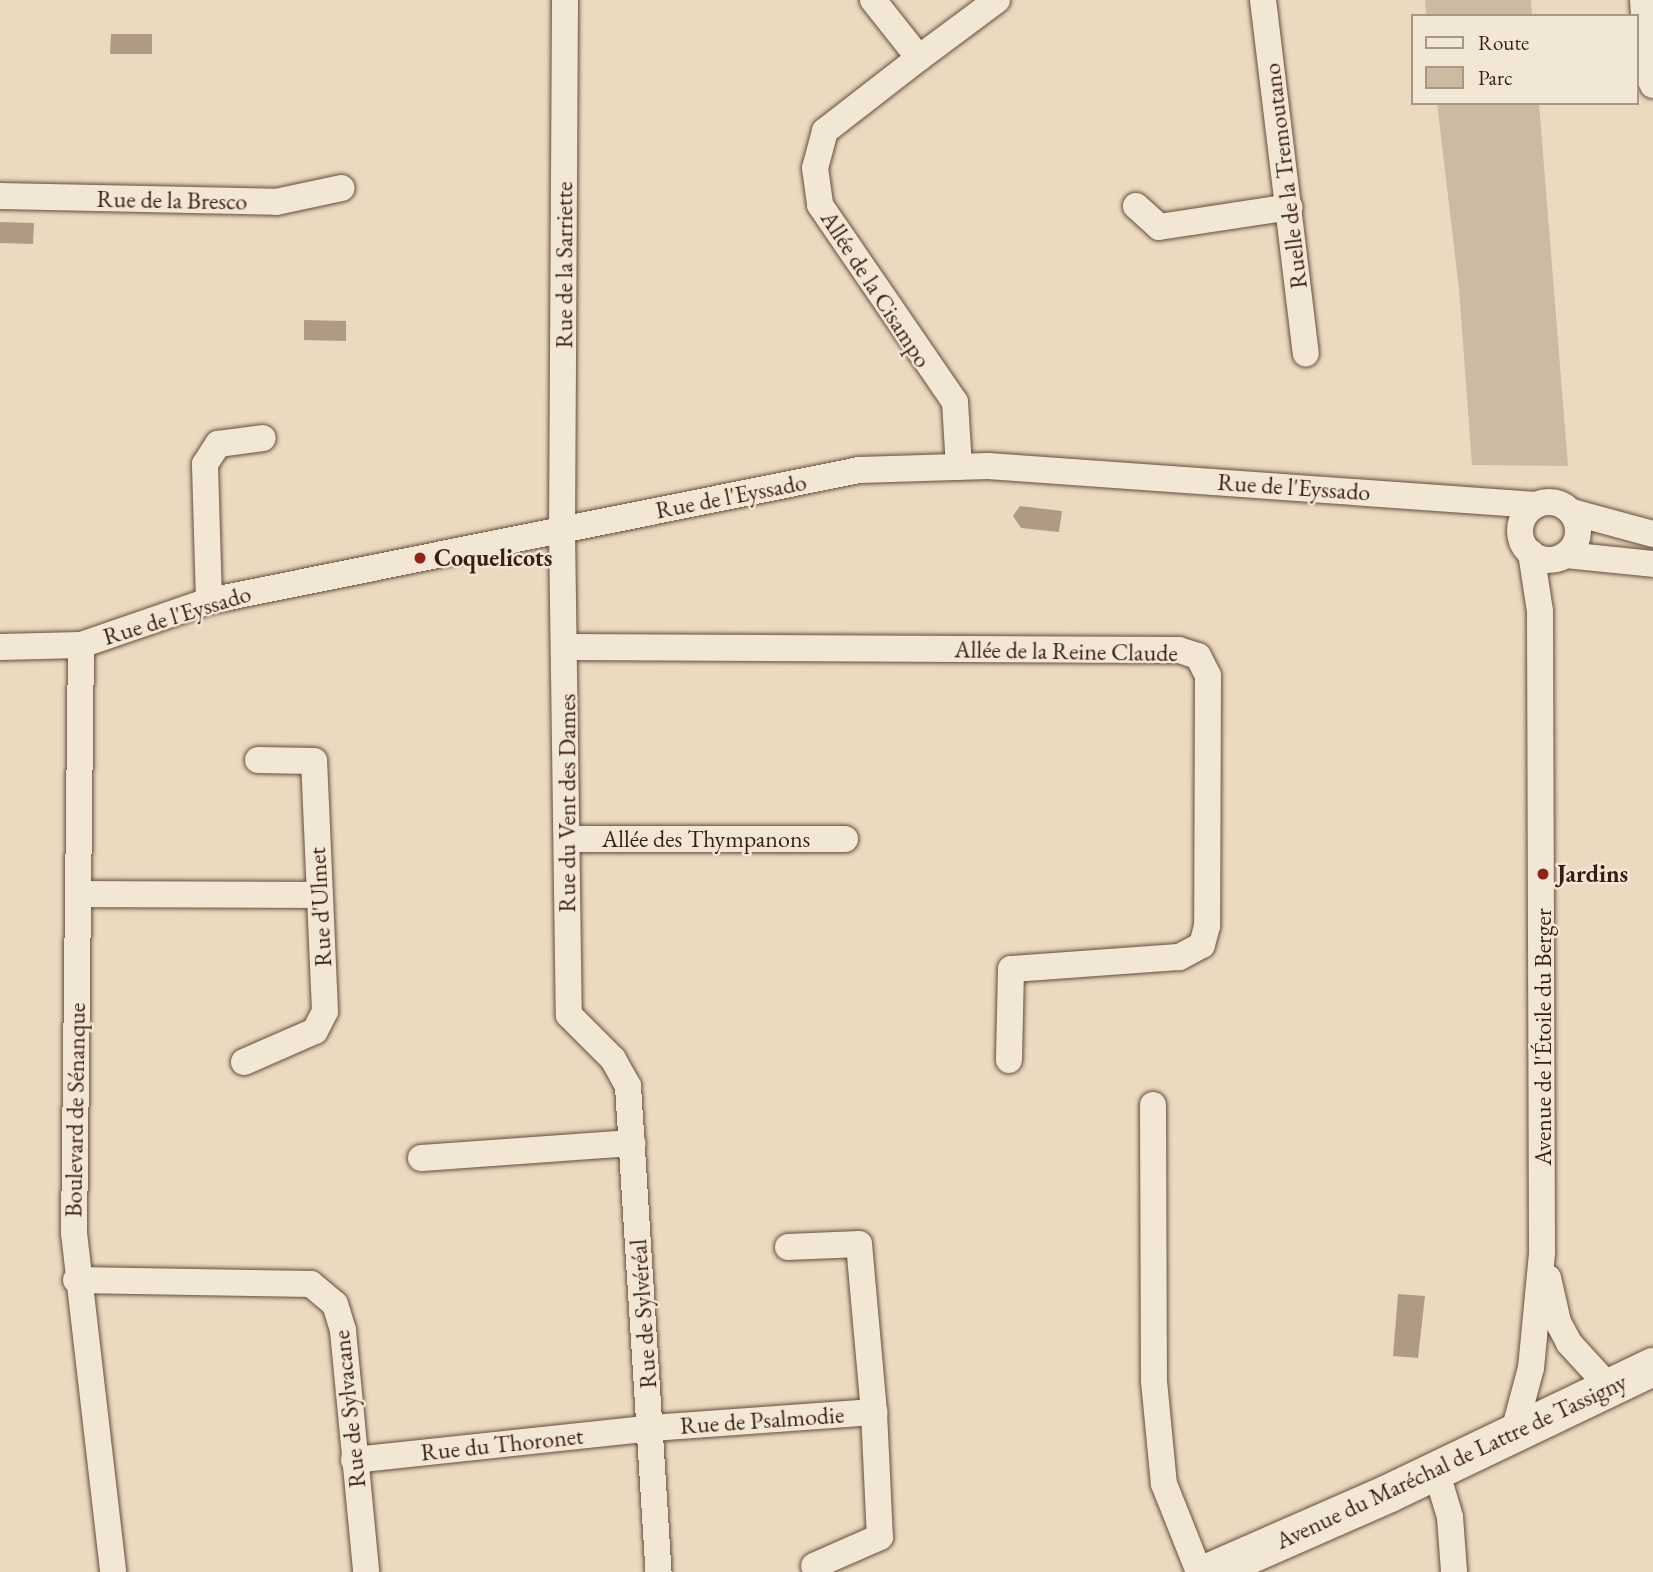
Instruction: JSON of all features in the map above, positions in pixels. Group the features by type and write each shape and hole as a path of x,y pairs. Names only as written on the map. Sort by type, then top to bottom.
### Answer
{"main road":[{"name":"Avenue du Maréchal de Lattre de Tassigny","path":"1210,1572 1513,1435 1653,1367"}],"street":[{"name":"Rue de la Sarriette","path":"562,530 565,0"},
{"path":"873,0 919,58 997,0"},
{"name":"Ruelle de la Tremoutano","path":"1263,0 1306,353"},
{"path":"1643,0 1648,74 1653,85"},
{"name":"Allée de la Cisampo","path":"919,58 825,131 815,167 820,205 955,402 959,467"},
{"name":"Rue de la Bresco","path":"0,196 276,201 342,188"},
{"path":"1136,206 1159,227 1289,207"},
{"path":"209,601 205,464 218,444 263,438"},
{"name":"Rue de l'Eyssado","path":"0,647 81,645 209,601 859,470 959,467 1476,497 1536,505"},
{"path":"1476,497 1520,528 1531,553 1653,564"},
{"path":"1520,528 1536,505 1556,502 1572,512 1653,534"},
{"path":"1562,557 1577,540 1572,512"},
{"name":"Rue du Vent des Dames","path":"562,530 566,647 569,1015 613,1059"},
{"name":"Avenue de l'Étoile du Berger","path":"1513,1435 1531,1368 1542,1253 1540,611 1531,553"},
{"name":"Avenue de l'Étoile du Berger","path":"1540,611 1562,557"},
{"name":"Boulevard de Sénanque","path":"81,645 76,1280 113,1572"},
{"name":"Allée de la Reine Claude","path":"566,647 1179,650 1198,656 1208,676 1207,926 1202,945 1179,957 1011,969 1009,1060"},
{"name":"Rue d'Ulmet","path":"244,1062 315,1031 325,1011 314,761 257,760"},
{"name":"Allée des Thympanons","path":"568,839 845,839"},
{"path":"78,894 318,895"},
{"name":"Rue de Sylvéréal","path":"613,1059 628,1086 659,1572"},
{"path":"1153,1105 1155,1394 1164,1484 1199,1572"},
{"path":"421,1158 632,1143"},
{"name":"Rue de Psalmodie","path":"788,1247 859,1244 874,1412 880,1537 814,1566"},
{"name":"Avenue de l'Étoile du Berger","path":"1542,1253 1558,1322 1569,1343 1611,1389"},
{"name":"Rue de Sylvacane","path":"76,1280 311,1284 335,1304 343,1331 366,1572"},
{"name":"Rue de Psalmodie","path":"651,1428 874,1412"},
{"name":"Rue du Thoronet","path":"354,1460 651,1428"},
{"path":"1436,1470 1450,1517 1454,1572"}],"green space":[{"path":"1425,0 1531,0 1532,14 1426,14"},
{"path":"1437,105 1539,105 1568,466 1472,465 1459,289"}],"shaded area":[{"path":"111,34 152,34 152,54 110,54"},
{"path":"0,222 34,223 33,244 0,243"},
{"path":"304,320 346,321 346,341 304,340"},
{"path":"1020,506 1062,511 1059,532 1021,528 1013,516"},
{"path":"1398,1294 1425,1296 1418,1358 1393,1356"}],"place":[{"name":"Coquelicots","path":"420,558"},
{"name":"Jardins","path":"1543,874"}]}
